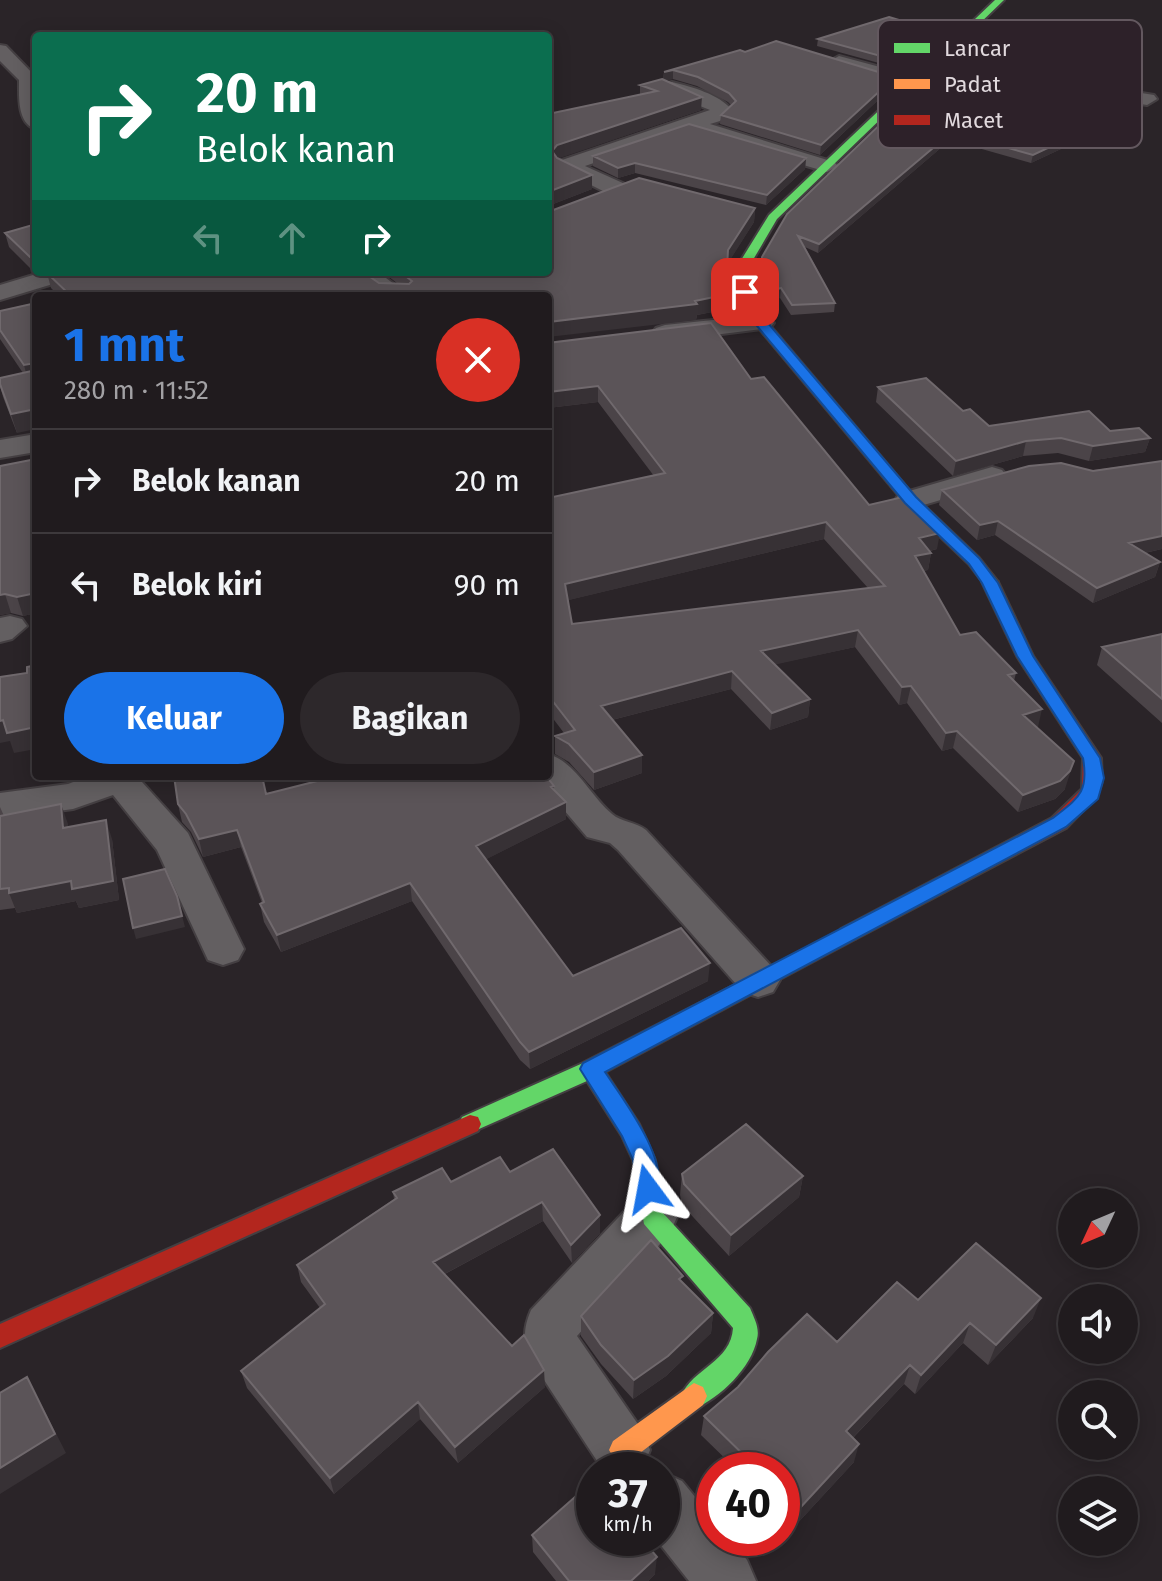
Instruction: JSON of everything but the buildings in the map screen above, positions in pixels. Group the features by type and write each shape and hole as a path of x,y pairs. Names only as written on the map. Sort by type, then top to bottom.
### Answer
{"street":[{"path":"978,20 1000,0"},
{"path":"0,50 28,79 32,113"},
{"path":"817,55 878,72"},
{"path":"595,199 628,186 566,165 713,117 722,110 714,103 672,88"},
{"path":"1142,98 1147,99"},
{"path":"0,1336 591,1069 1059,823 1088,799 1095,778 1092,758 1025,656 990,583 974,561 910,500 761,323 743,282 744,265 773,217 878,117"},
{"path":"688,124 827,166"},
{"path":"747,212 773,217"},
{"path":"0,293 55,276"},
{"path":"368,276 392,292"},
{"path":"646,335 761,323"},
{"path":"0,449 32,444"},
{"path":"910,500 1023,468"},
{"path":"552,772 601,827 623,833 632,840 758,980"},
{"path":"0,806 73,796 118,780"},
{"path":"125,780 138,804 174,843 223,949"},
{"path":"591,1069 631,1131 644,1160 652,1217 741,1316 748,1329 747,1339 739,1350 638,1452"},
{"path":"625,1452 550,1342 550,1327 652,1217"},
{"path":"680,1524 726,1581"}],"traffic: fast":[{"path":"979,20 1000,0"},
{"path":"878,117 773,217 744,265 743,282 761,323 910,500 974,561 990,582"},
{"path":"470,1124 591,1069 848,934"},
{"path":"591,1069 631,1131 644,1160 652,1217 741,1316 745,1328 745,1339 733,1361 694,1396"}],"traffic: slow":[{"path":"624,1452 622,1450 694,1396"}],"traffic: jam":[{"path":"848,934 1059,823 1082,803 1091,789 1092,758 1025,656 990,582"},
{"path":"0,1336 470,1124"}],"route":[{"path":"648,1189 644,1160 631,1131 591,1069 1059,823 1088,799 1095,778 1092,758 1025,656 990,583 974,561 910,500 761,323 745,292"}]}
